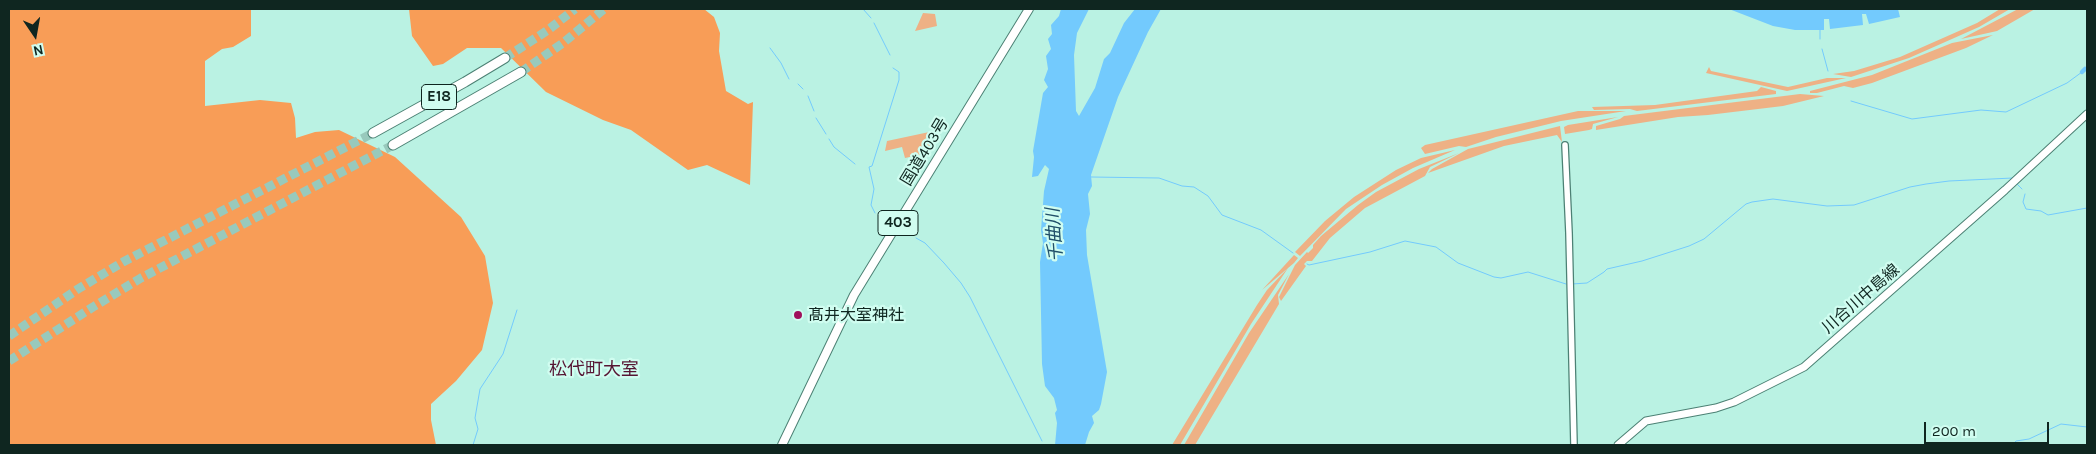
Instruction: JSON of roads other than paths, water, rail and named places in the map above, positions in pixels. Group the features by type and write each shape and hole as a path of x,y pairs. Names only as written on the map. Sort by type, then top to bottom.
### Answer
{"highway":[{"name":"国道403号","path":"782,445 854,295 1029,9"},
{"name":"E18","path":"373,133 505,58"},
{"name":"E18","path":"393,145 521,72"}],"main road":[{"name":"川合川中島線","path":"1618,445 1646,421 1716,408 1734,402 1804,366 2005,190 2087,114"}],"street":[{"path":"1565,145 1574,445"}],"water":[{"name":"千曲川","path":"1061,9 1089,9 1077,33 1074,55 1076,111 1079,116 1095,88 1104,59 1110,53 1124,23 1135,9 1161,9 1148,32 1118,97 1091,175 1092,186 1088,194 1090,214 1086,230 1087,255 1107,372 1101,404 1099,410 1092,416 1094,423 1085,445 1055,445 1057,423 1055,413 1057,410 1054,398 1045,386 1042,364 1040,262 1043,243 1041,230 1044,191 1049,169 1045,165 1038,176 1032,177 1033,151 1043,93 1048,87 1044,80 1048,69 1046,56 1051,49 1048,39 1052,34 1051,25 1059,16"},
{"path":"1729,9 1898,9 1900,17 1869,24 1866,14 1862,14 1863,25 1830,29 1829,19 1824,19 1824,30 1795,30 1773,26"}],"waterway":[{"path":"863,9 871,18"},
{"path":"874,23 890,55"},
{"path":"1820,30 1820,39"},
{"path":"770,48 781,63 789,79"},
{"path":"1822,49 1828,71"},
{"path":"875,213 871,205 874,189 869,167 872,166 899,80 899,72 893,68"},
{"path":"2082,72 2085,69"},
{"path":"1851,101 1912,119 1981,110 2006,112 2067,83 2082,72"},
{"path":"798,84 803,89"},
{"path":"808,96 814,111"},
{"path":"816,118 826,134"},
{"path":"829,139 834,147 855,164"},
{"path":"1091,177 1159,178 1182,186 1194,187 1208,196 1222,215 1261,230 1293,253"},
{"path":"1572,284 1587,283 1607,269 1642,261 1689,246 1704,239 1746,204 1752,202 1773,199 1827,206 1854,205 1910,187 1926,184 2013,178"},
{"path":"2017,184 2022,189"},
{"path":"2025,194 2023,202 2026,209 2041,211 2048,215 2087,208"},
{"path":"916,238 925,243 944,263 970,297 1042,441"},
{"path":"1307,264 1370,252 1405,241 1436,247 1458,263 1494,277 1501,278 1528,272 1566,284"},
{"path":"473,445 478,429 475,418 480,389 503,354 517,310"},
{"path":"2012,445 2016,441 2029,439 2061,424 2087,427"}],"tunnel":[{"path":"505,58 548,30 575,9"},
{"path":"521,72 563,43 604,9"},
{"path":"9,336 78,289 123,262 373,133"},
{"path":"9,361 141,278 393,145"}],"place":[{"name":"髙井大室神社","path":"798,315"}],"district":[{"name":"松代町大室","path":"594,370"}]}
